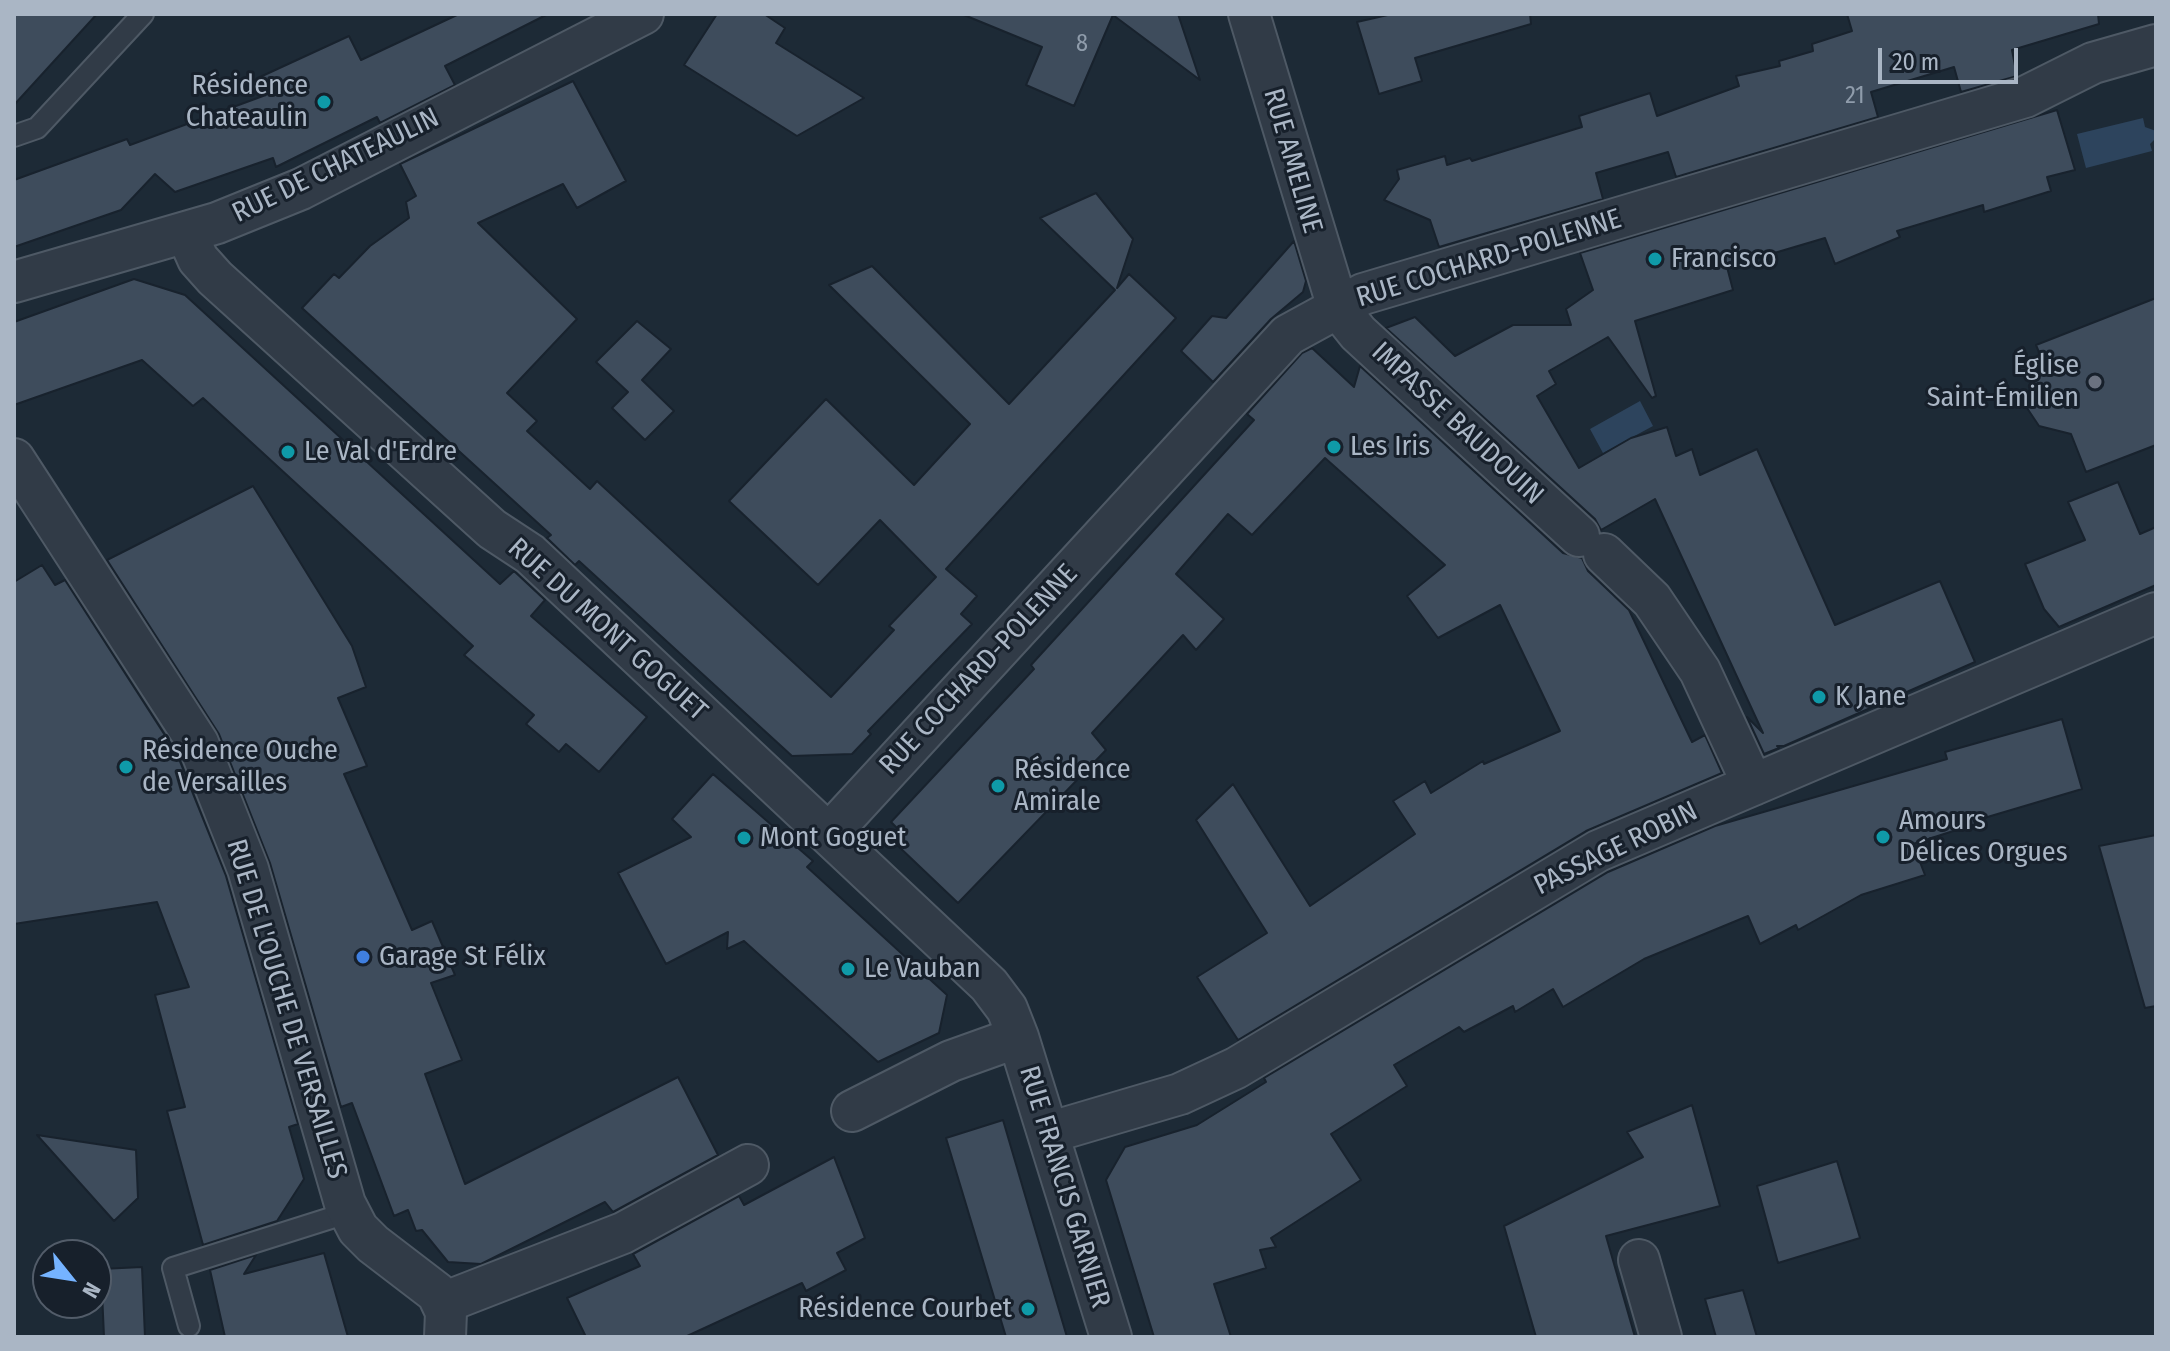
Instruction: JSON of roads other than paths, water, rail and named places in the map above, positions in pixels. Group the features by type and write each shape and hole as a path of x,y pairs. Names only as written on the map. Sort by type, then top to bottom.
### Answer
{"street":[{"name":"RUE DE CHATEAULIN","path":"14,282 186,232 301,189 643,14"},
{"name":"RUE AMELINE","path":"1249,14 1338,308"},
{"name":"RUE COCHARD-POLENNE","path":"829,834 1288,335 1363,294 2025,97 2093,63 2156,45"},
{"name":"RUE DU MONT GOGUET","path":"186,232 198,259 215,278 492,529 530,554 989,985 1007,1009 1018,1037"},
{"name":"IMPASSE BAUDOUIN","path":"1338,308 1358,333 1652,600 1700,671 1753,785"},
{"name":"RUE DE L'OUCHE DE VERSAILLES","path":"14,459 198,743 248,869 350,1212 358,1229 373,1244 430,1284 444,1320"},
{"name":"PASSAGE ROBIN","path":"1048,1133 1180,1094 1236,1068 1574,864 2156,613"},
{"name":"RUE FRANCIS GARNIER","path":"1018,1037 1111,1337"},
{"path":"852,1111 951,1061 1018,1037"},
{"path":"444,1320 623,1233 748,1165"},
{"path":"1639,1260 1661,1337"}],"lane":[{"path":"14,136 37,128 143,14"},
{"path":"189,1326 173,1268 350,1212"}],"water":[{"path":"2143,118 2145,127 2156,131 2156,138 2150,144 2152,151 2086,168 2077,134"},
{"path":"1640,401 1653,426 1603,453 1590,429"}],"place":[{"name":"Résidence Chateaulin","path":"324,102"},
{"name":"Francisco","path":"1655,259"},
{"name":"Église Saint-Émilien","path":"2095,382"},
{"name":"Les Iris","path":"1334,447"},
{"name":"Le Val d'Erdre","path":"288,452"},
{"name":"K Jane","path":"1819,697"},
{"name":"Résidence Ouche de Versailles","path":"126,767"},
{"name":"Résidence Amirale","path":"998,786"},
{"name":"Amours Délices Orgues","path":"1883,837"},
{"name":"Mont Goguet","path":"744,838"},
{"name":"Garage St Félix","path":"363,957"},
{"name":"Le Vauban","path":"848,969"},
{"name":"Résidence Courbet","path":"1028,1309"}]}
